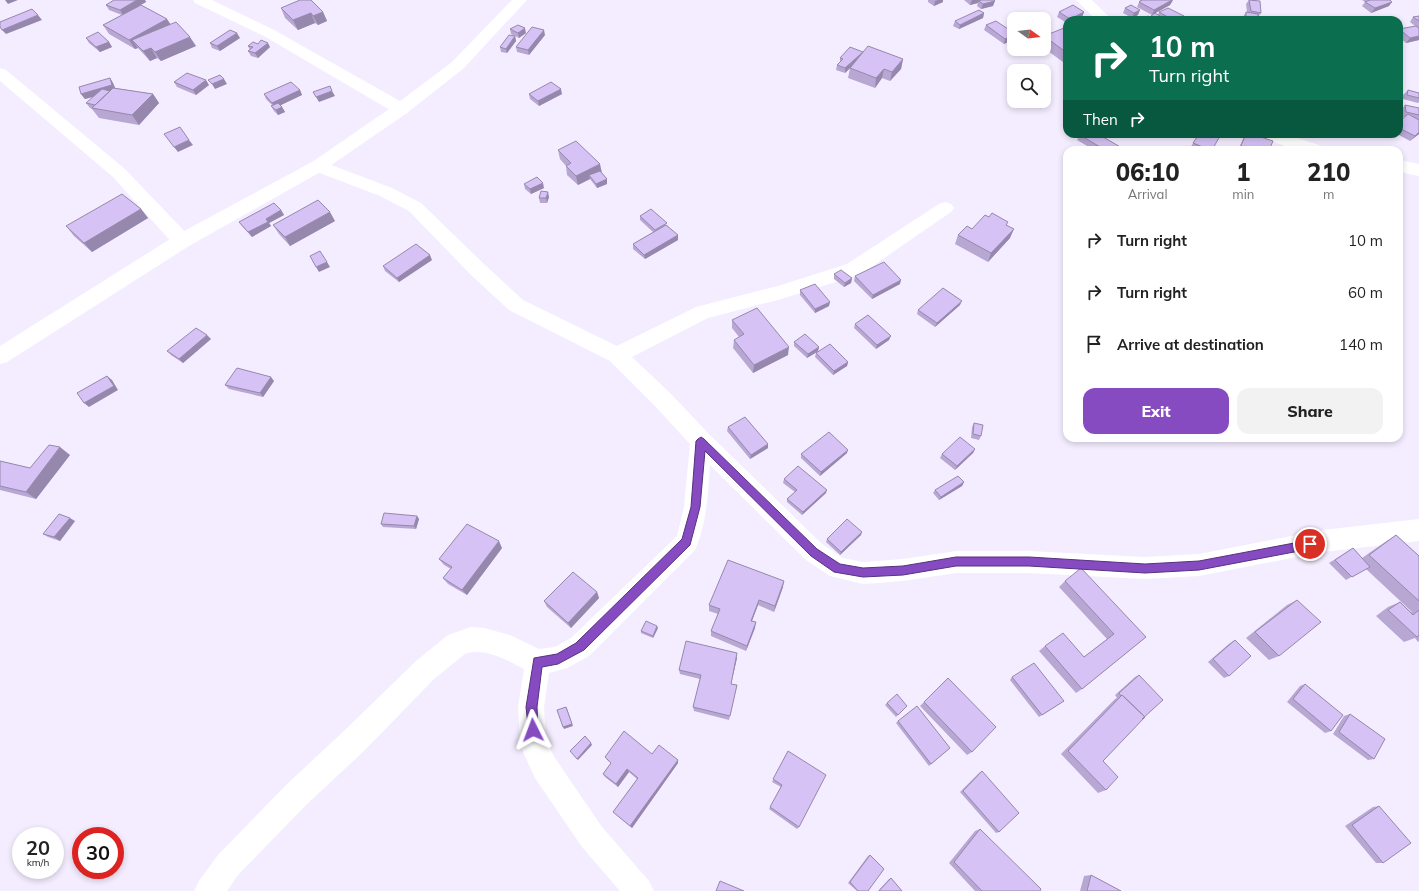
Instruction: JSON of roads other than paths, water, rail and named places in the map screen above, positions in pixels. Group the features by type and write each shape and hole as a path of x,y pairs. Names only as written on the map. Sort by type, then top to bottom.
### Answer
{"street":[{"path":"200,0 269,34 401,109"},
{"path":"0,356 182,241 318,166 401,109 458,65 520,0"},
{"path":"1083,0 1101,16"},
{"path":"0,73 119,173 182,241"},
{"path":"1279,138 1302,146"},
{"path":"318,166 386,192 415,207 477,269 516,305 617,355 662,399 701,441 814,552 838,568 863,572 903,570 956,562 1029,562 1145,568 1199,565 1323,542 1419,530"},
{"path":"1403,167 1419,170"},
{"path":"617,355 703,312 778,293 854,269 945,208"},
{"path":"209,891 228,865 296,795 356,740 425,670 457,644 471,639 484,640 510,648 538,662 558,659 580,647 687,542 696,507 701,441"},
{"path":"538,662 531,707 533,742 545,768 592,837 639,891"}]}
